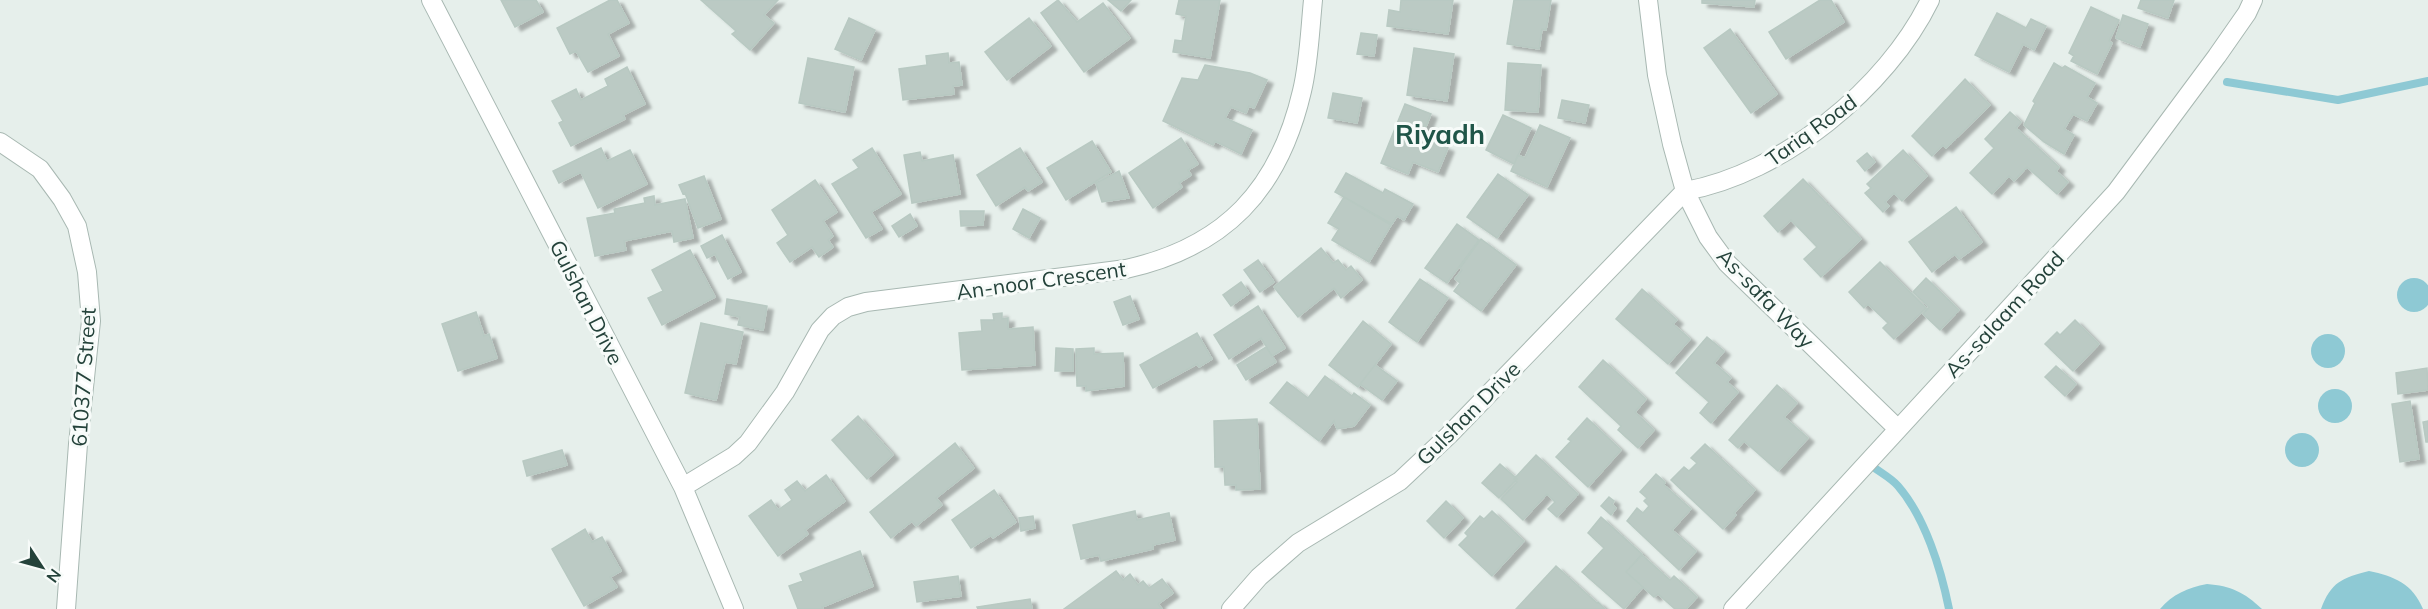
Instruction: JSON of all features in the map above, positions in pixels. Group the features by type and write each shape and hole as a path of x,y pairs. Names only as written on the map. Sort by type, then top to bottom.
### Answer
{"street":[{"name":"Gulshan Drive","path":"431,0 682,487 734,609"},
{"name":"An-noor Crescent","path":"682,487 734,456 748,443 785,392 820,330 833,316 848,307 866,302 1126,269 1156,262 1219,231 1258,193 1274,168 1292,129 1302,90 1313,0"},
{"name":"As-safa Way","path":"1648,0 1657,75 1672,144 1685,191 1708,237 1727,263 1898,429"},
{"name":"Tariq Road","path":"1685,191 1711,187 1759,168 1840,113 1885,68 1907,40 1930,0"},
{"name":"As-salaam Road","path":"1733,609 2116,192 2217,56 2253,0"},
{"name":"610377 Street","path":"0,142 40,169 62,199 77,226 87,272 91,321 78,444 66,609"},
{"name":"Gulshan Drive","path":"1231,609 1259,577 1298,543 1400,481 1449,435 1685,191"}],"water":[{"path":"2414,278 2426,283 2431,295 2426,307 2414,312 2402,307 2397,295 2402,283"},
{"path":"2328,334 2340,339 2345,351 2340,363 2328,368 2316,363 2311,351 2316,339"},
{"path":"2335,389 2347,394 2352,406 2347,418 2335,423 2323,418 2318,406 2323,394"},
{"path":"2302,433 2314,438 2319,450 2314,462 2302,467 2290,462 2285,450 2290,438"},
{"path":"2369,571 2402,582 2414,593 2423,609 2321,609 2333,587 2339,582"},
{"path":"2207,584 2237,591 2262,609 2160,609 2181,592"}],"building":[{"path":"501,0 536,0 543,12 515,27"},
{"path":"610,0 617,0 629,23 608,34 619,56 588,72 576,51 570,54 557,28"},
{"path":"701,0 778,0 764,15 774,23 750,50 732,34 736,31"},
{"path":"1058,0 1077,22 1103,3 1130,38 1084,72 1041,13"},
{"path":"1108,0 1131,0 1121,11"},
{"path":"1179,0 1220,0 1210,58 1173,52 1175,40 1182,41 1186,16 1176,14"},
{"path":"1401,0 1453,0 1448,34 1387,26 1389,10 1400,12"},
{"path":"1514,0 1551,0 1546,30 1542,29 1539,49 1507,44"},
{"path":"1702,0 1755,0 1754,7 1702,3"},
{"path":"1820,0 1831,0 1844,22 1786,59 1769,32"},
{"path":"2141,0 2174,0 2168,18 2138,8"},
{"path":"2091,7 2119,20 2109,41 2112,43 2097,74 2071,61 2074,56 2069,53"},
{"path":"1997,13 2026,28 2031,19 2046,26 2034,50 2023,44 2009,72 1975,55"},
{"path":"2123,15 2148,24 2140,47 2116,38"},
{"path":"849,18 875,30 861,60 835,49"},
{"path":"1029,18 1051,46 1007,80 985,52"},
{"path":"1730,29 1777,94 1751,113 1704,48"},
{"path":"1361,33 1377,35 1374,56 1357,54"},
{"path":"1414,48 1454,54 1447,101 1407,95"},
{"path":"948,53 949,63 959,62 962,85 953,86 954,94 903,100 899,69 927,65 926,56"},
{"path":"808,58 854,67 845,112 799,103"},
{"path":"1508,63 1541,65 1538,112 1505,110"},
{"path":"2054,63 2062,68 2065,66 2095,83 2087,97 2097,103 2087,121 2073,114 2064,129 2074,135 2064,154 2044,142 2024,125 2035,103 2033,101"},
{"path":"1205,65 1250,73 1267,80 1254,108 1249,106 1246,113 1231,107 1225,118 1252,130 1241,154 1215,141 1213,145 1163,121 1182,78 1198,80"},
{"path":"627,67 645,104 623,115 625,119 571,146 559,123 563,121 552,101 576,89 581,100 608,86 605,79"},
{"path":"1965,79 1990,105 1946,148 1943,145 1932,156 1912,136"},
{"path":"1333,93 1362,98 1357,123 1328,118"},
{"path":"1562,100 1589,105 1585,123 1558,118"},
{"path":"1405,104 1431,114 1422,137 1448,148 1438,172 1413,162 1408,174 1381,163"},
{"path":"2010,112 2021,122 2016,128 2059,167 2056,171 2068,182 2057,194 2027,167 2014,181 2009,176 1992,194 1970,173 1994,148 1985,139"},
{"path":"1503,115 1531,128 1514,164 1486,150"},
{"path":"1540,125 1570,138 1547,187 1511,171 1518,155 1525,158"},
{"path":"1181,138 1198,164 1188,170 1191,175 1179,183 1182,187 1153,208 1129,173"},
{"path":"1092,141 1111,172 1066,200 1047,168"},
{"path":"601,148 607,161 630,150 647,184 598,208 581,172 559,183 553,171"},
{"path":"872,148 901,194 871,212 882,229 866,238 832,184 859,168 853,160"},
{"path":"1020,148 1042,182 1028,191 1025,187 996,206 977,175"},
{"path":"1903,150 1927,176 1902,201 1894,193 1885,202 1889,206 1883,212 1865,193 1871,188 1867,184"},
{"path":"920,152 922,161 953,155 960,194 912,203 904,155"},
{"path":"1867,153 1875,162 1865,171 1857,161"},
{"path":"1119,171 1129,198 1102,202 1096,183"},
{"path":"1346,173 1383,193 1385,189 1413,204 1404,220 1397,216 1392,224 1335,192"},
{"path":"1498,174 1528,195 1497,238 1467,217"},
{"path":"704,176 721,219 698,228 685,193 683,194 679,185"},
{"path":"1803,179 1861,239 1821,277 1804,259 1817,247 1791,220 1778,232 1764,216"},
{"path":"815,180 837,212 823,221 833,236 828,240 833,247 819,257 812,247 790,262 777,243 788,235 772,210"},
{"path":"654,196 655,205 685,199 693,238 674,242 672,231 624,241 626,250 595,256 587,218 615,213 614,209 645,203 644,198"},
{"path":"1344,197 1391,225 1369,262 1332,240 1339,229 1328,223"},
{"path":"1956,207 1982,242 1959,259 1955,254 1932,272 1909,242"},
{"path":"1023,209 1040,218 1029,238 1013,229"},
{"path":"960,211 984,211 983,225 961,226"},
{"path":"910,214 917,226 899,237 892,226"},
{"path":"1457,224 1479,240 1447,283 1425,268"},
{"path":"722,235 741,272 728,279 715,254 707,258 701,246"},
{"path":"1481,239 1516,265 1481,311 1454,291 1460,283 1455,279 1462,270 1460,268"},
{"path":"1321,248 1333,263 1338,260 1346,270 1351,266 1362,280 1341,298 1334,288 1298,317 1274,287"},
{"path":"690,250 715,297 662,325 648,298 663,291 652,270"},
{"path":"1258,260 1274,282 1260,292 1244,270"},
{"path":"1880,262 1926,308 1894,339 1883,328 1888,323 1868,304 1864,308 1849,292"},
{"path":"1926,278 1959,310 1940,330 1923,314 1929,307 1913,292"},
{"path":"1420,279 1448,298 1417,342 1389,322"},
{"path":"1241,282 1249,293 1231,306 1223,295"},
{"path":"1642,289 1677,320 1673,324 1690,339 1668,364 1616,319"},
{"path":"1130,296 1139,319 1123,325 1114,302"},
{"path":"727,299 767,306 763,330 738,325 740,317 725,314"},
{"path":"1258,306 1285,348 1272,356 1261,338 1229,359 1214,335"},
{"path":"476,312 484,336 489,334 497,358 458,371 442,324"},
{"path":"1002,313 1002,319 1008,318 1008,329 1033,327 1035,365 962,370 959,333 982,331 981,320 994,320 993,314"},
{"path":"2075,320 2099,344 2073,371 2045,344 2057,332 2060,335"},
{"path":"1363,321 1391,344 1358,387 1329,365"},
{"path":"701,323 743,332 736,364 725,362 716,400 685,393"},
{"path":"1197,333 1212,359 1199,367 1197,364 1153,388 1140,365"},
{"path":"1707,337 1724,351 1714,363 1731,378 1727,382 1738,392 1711,423 1700,413 1709,402 1676,373"},
{"path":"1266,347 1276,362 1246,380 1237,365"},
{"path":"1056,348 1073,349 1073,371 1055,371"},
{"path":"1094,348 1094,354 1123,353 1124,386 1086,391 1086,386 1077,386 1076,349"},
{"path":"1603,360 1646,399 1635,412 1654,430 1638,448 1618,430 1621,426 1579,387"},
{"path":"1375,365 1397,381 1382,400 1360,384"},
{"path":"2056,366 2076,384 2065,396 2045,377"},
{"path":"2427,368 2428,390 2398,394 2396,373"},
{"path":"1325,376 1352,396 1354,393 1370,405 1354,426 1337,429 1334,421 1319,441 1270,403 1287,382 1308,398"},
{"path":"1777,385 1797,403 1784,417 1808,438 1778,471 1744,441 1738,448 1729,440"},
{"path":"2410,401 2419,459 2400,462 2392,404"},
{"path":"858,416 893,455 867,479 832,440"},
{"path":"1587,418 1621,450 1588,487 1556,457 1571,441 1568,439"},
{"path":"1257,419 1260,489 1236,490 1236,485 1225,485 1224,467 1215,467 1214,421"},
{"path":"2428,421 2428,442 2426,442 2423,422"},
{"path":"955,443 974,468 936,498 942,505 916,526 912,521 891,538 870,512"},
{"path":"1705,444 1755,490 1723,529 1671,480 1684,467 1689,471 1697,463 1691,458"},
{"path":"562,450 567,465 527,476 523,461"},
{"path":"1536,455 1578,494 1557,517 1548,509 1555,502 1547,494 1523,520 1501,499 1517,482 1514,479"},
{"path":"1500,464 1517,479 1499,498 1482,483"},
{"path":"1656,474 1665,482 1664,485 1691,509 1672,530 1696,551 1679,570 1627,521 1637,508 1643,513 1649,506 1644,501 1647,498 1640,492"},
{"path":"826,475 845,501 805,530 808,534 778,556 749,516 771,500 778,510 792,500 785,490 797,481 805,491"},
{"path":"994,490 1016,522 993,538 991,535 971,548 952,520"},
{"path":"1609,497 1614,501 1612,504 1616,508 1611,515 1601,506"},
{"path":"1446,501 1463,518 1444,538 1427,521"},
{"path":"1135,511 1137,520 1169,513 1175,540 1153,545 1153,549 1101,561 1099,555 1081,559 1073,525"},
{"path":"1492,511 1524,541 1492,576 1459,545 1468,536 1465,533 1480,516 1484,519"},
{"path":"1033,516 1035,528 1021,531 1019,518"},
{"path":"1601,517 1642,554 1626,572 1643,587 1624,609 1582,572 1604,548 1588,533"},
{"path":"585,529 592,542 602,537 621,571 610,577 617,587 584,606 552,549"},
{"path":"860,551 873,586 822,607 823,609 798,609 789,586 803,581 800,574"},
{"path":"1642,555 1670,580 1674,576 1697,597 1686,609 1675,609 1658,594 1654,597 1626,572"},
{"path":"1556,566 1597,603 1605,609 1516,609"},
{"path":"1116,571 1123,580 1130,574 1138,585 1143,581 1149,588 1162,579 1173,593 1158,604 1162,609 1064,609"},
{"path":"958,576 961,596 917,602 914,582"},
{"path":"1030,599 1032,609 978,609 977,607"}],"waterway":[{"path":"2227,82 2338,100 2428,81"},
{"path":"1876,469 1898,486 1924,528 1931,544 1949,609"}],"district":[{"name":"Riyadh","path":"1440,134"}]}
